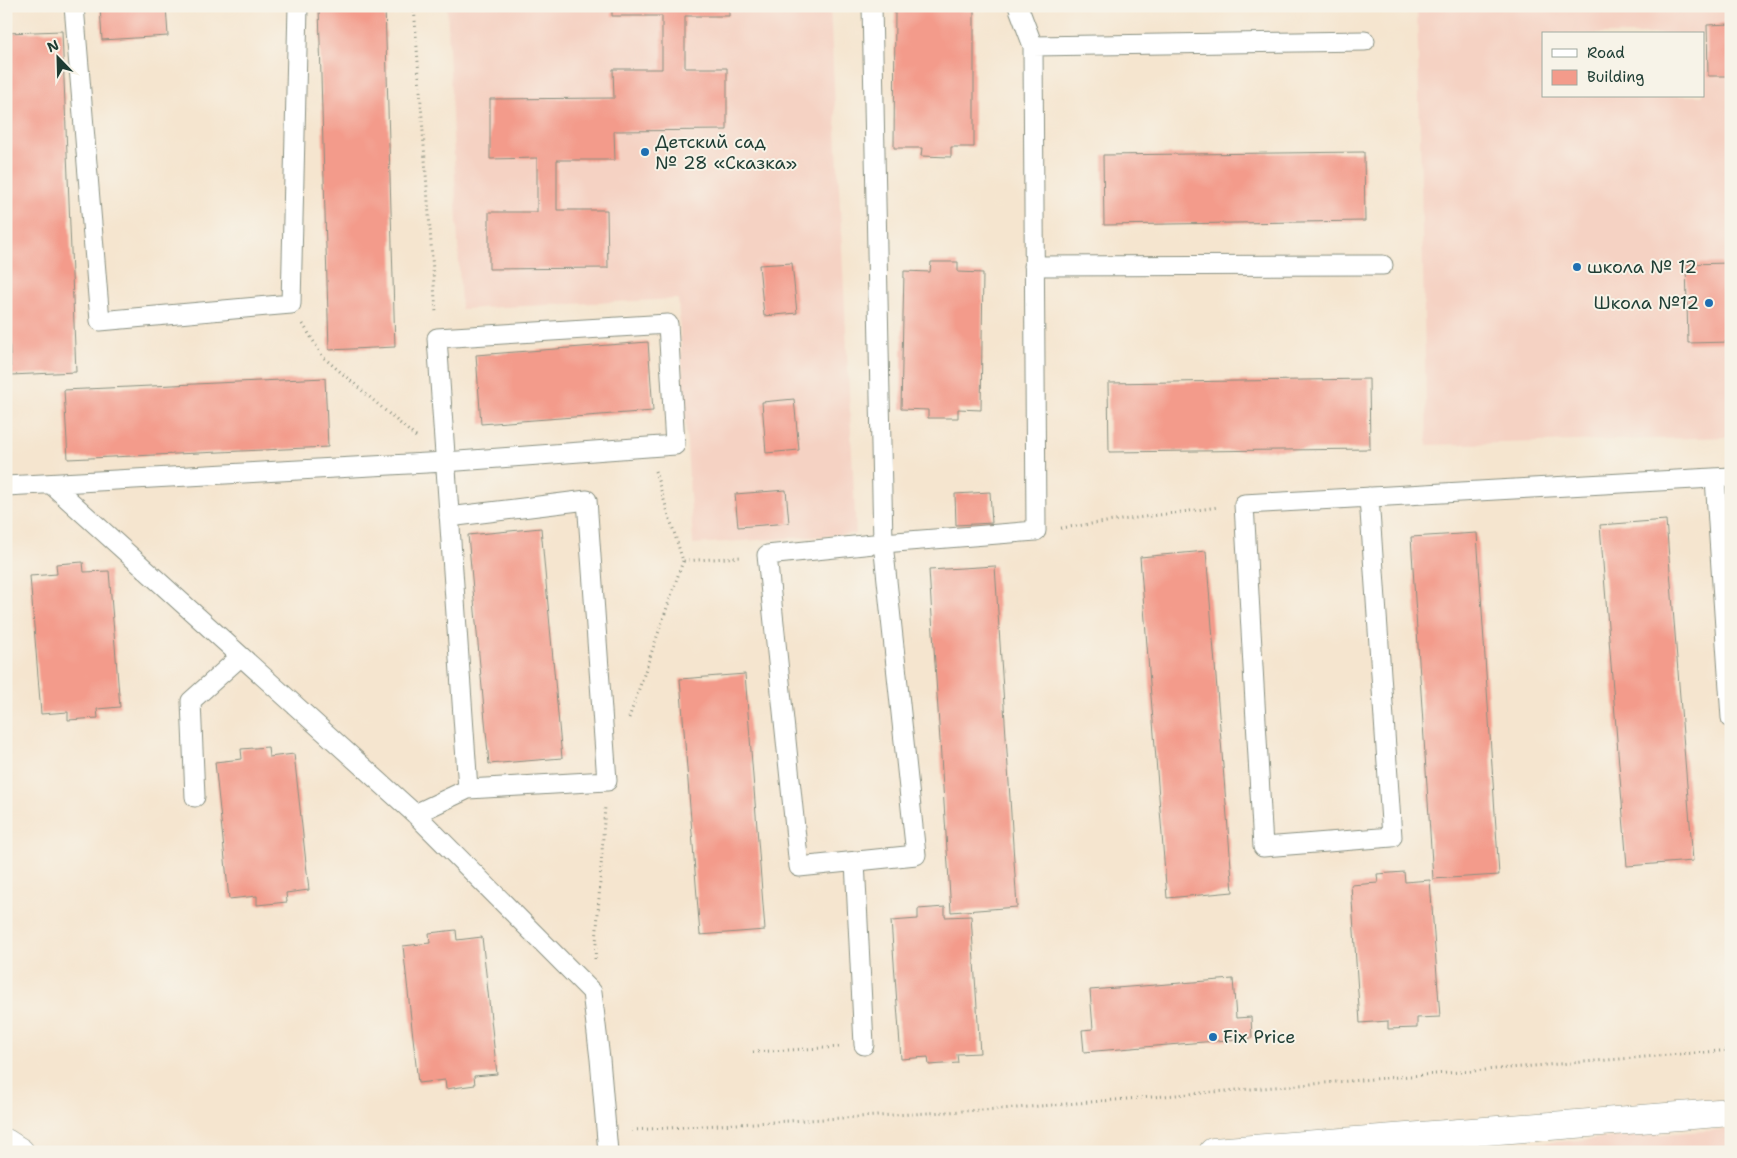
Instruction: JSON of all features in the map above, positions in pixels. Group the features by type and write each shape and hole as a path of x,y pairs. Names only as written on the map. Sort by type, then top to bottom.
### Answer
{"main road":[{"path":"1213,1152 1731,1112"},
{"path":"6,1143 20,1152"}],"lane":[{"path":"74,6 100,321 291,304 298,6"},
{"path":"872,6 883,544 916,855 799,867 767,555 883,544 1036,531 1033,46 1018,6"},
{"path":"1033,46 1365,41"},
{"path":"1034,266 1383,265"},
{"path":"6,486 445,462 675,445 668,324 437,338 445,462 468,789"},
{"path":"1369,497 1392,837 1263,846 1244,504 1369,497 1723,478 1731,718"},
{"path":"51,484 415,814 592,992 608,1152"},
{"path":"415,814 468,789 607,782 587,500 449,517"},
{"path":"194,797 191,701 240,656"},
{"path":"855,861 864,1046"}],"path":[{"path":"414,6 437,338"},
{"path":"291,304 323,357 445,462"},
{"path":"626,726 683,561 647,447"},
{"path":"1036,531 1244,504"},
{"path":"683,561 767,555"},
{"path":"592,992 607,782"},
{"path":"753,1052 864,1046"},
{"path":"607,1131 1016,1108 1731,1050"}],"shaded area":[{"name":"Детский сад № 28 «Сказка»","path":"447,6 830,6 856,534 693,544 678,299 461,309"},
{"name":"школа № 12","path":"1417,6 1731,6 1731,437 1427,445"},
{"path":"1731,1129 1731,1152 1413,1152"}],"building":[{"path":"100,6 166,6 168,36 102,40"},
{"path":"385,6 395,347 329,350 319,8"},
{"path":"612,6 729,6 729,16 685,16 685,68 727,68 727,130 614,131 615,160 557,160 557,210 607,210 608,268 489,269 489,212 537,212 537,158 490,159 490,99 614,98 613,69 662,69 662,16 612,16"},
{"path":"922,6 949,6 949,10 974,10 974,147 951,147 951,157 921,156 922,148 894,148 895,10 922,10"},
{"path":"1731,24 1731,76 1708,76 1707,25"},
{"path":"62,31 76,372 11,375 6,269 6,33"},
{"path":"1364,152 1365,221 1104,225 1103,155"},
{"path":"931,262 958,262 958,272 983,273 981,410 958,409 958,418 928,418 928,410 901,409 904,271 930,272"},
{"path":"792,263 797,313 764,316 759,265"},
{"name":"Школа №12","path":"1731,263 1731,342 1688,343 1686,264"},
{"path":"648,342 653,411 481,424 476,355"},
{"path":"325,378 328,447 68,459 64,390"},
{"path":"1369,379 1370,449 1109,452 1108,383"},
{"path":"794,399 799,450 766,453 762,402"},
{"path":"786,490 789,523 738,527 735,494"},
{"path":"990,492 992,523 956,525 955,494"},
{"path":"1666,520 1693,861 1627,866 1600,525"},
{"path":"541,528 562,758 489,764 468,535"},
{"path":"1477,533 1499,875 1433,879 1411,537"},
{"path":"1206,551 1233,892 1167,898 1140,557"},
{"path":"83,562 84,572 109,571 120,707 97,709 98,718 68,720 68,712 41,714 30,576 57,574 56,564"},
{"path":"995,566 1017,907 951,912 929,570"},
{"path":"745,674 765,930 700,935 680,679"},
{"path":"268,747 269,757 294,754 309,890 286,893 287,902 257,905 257,896 229,899 215,762 242,759 241,749"},
{"path":"1404,872 1405,882 1430,880 1440,1017 1417,1018 1417,1028 1388,1029 1388,1021 1360,1023 1351,885 1378,883 1377,874"},
{"path":"945,907 945,917 971,916 980,1053 957,1054 958,1063 929,1065 928,1057 901,1059 891,921 918,919 918,909"},
{"path":"456,930 457,940 482,937 497,1074 474,1076 475,1085 446,1089 445,1080 418,1083 403,946 430,943 429,933"},
{"path":"1233,979 1236,1018 1251,1017 1252,1038 1084,1052 1082,1030 1093,1029 1090,990"}],"place":[{"name":"Детский сад № 28 «Сказка»","path":"645,152"},
{"name":"школа № 12","path":"1577,267"},
{"name":"Школа №12","path":"1709,303"},
{"name":"Fix Price","path":"1213,1037"}]}
